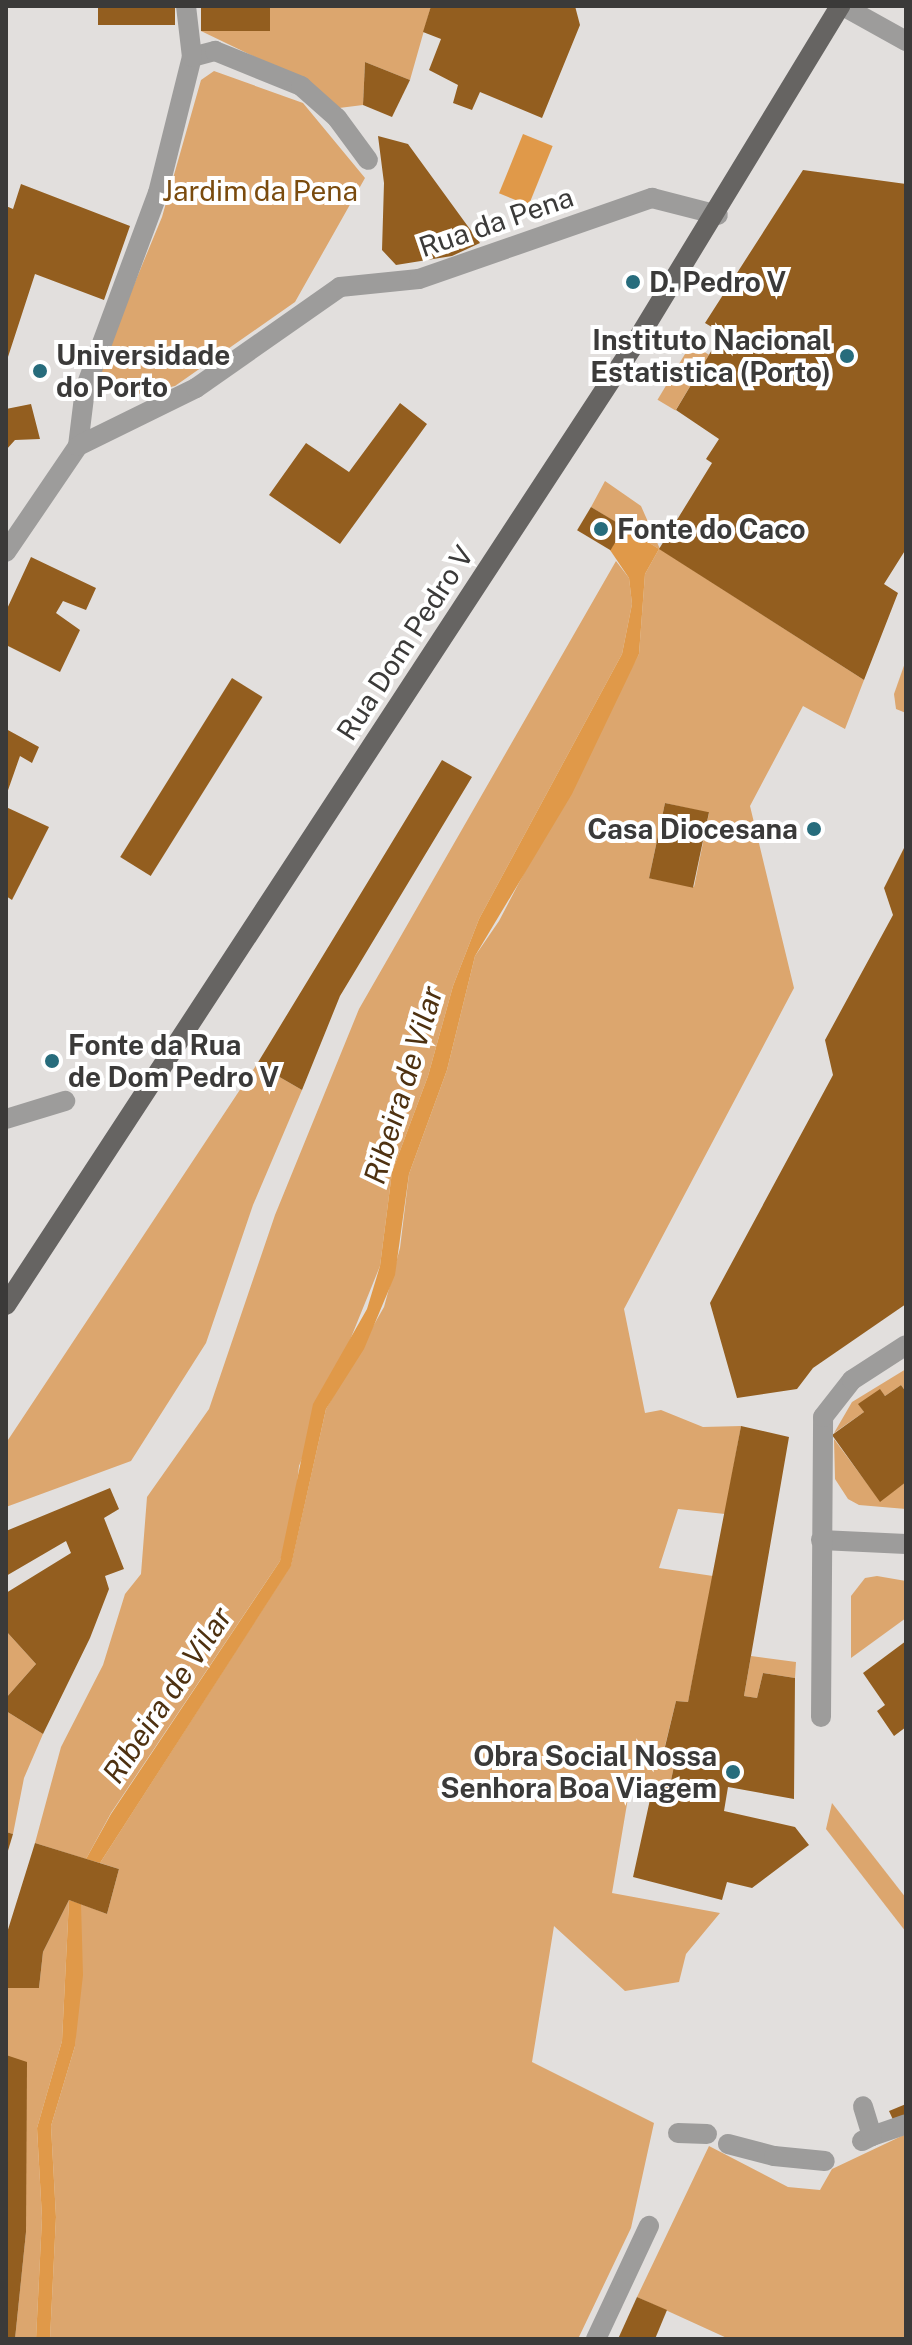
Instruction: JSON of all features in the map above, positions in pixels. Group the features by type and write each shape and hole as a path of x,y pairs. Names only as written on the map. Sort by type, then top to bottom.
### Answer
{"main road":[{"name":"Rua Dom Pedro V","path":"6,1305 718,215 842,6"}],"street":[{"path":"78,446 85,389 158,193 192,57 186,6"},
{"path":"842,6 906,41"},
{"path":"192,57 215,51 301,86 337,118 368,160"},
{"name":"Rua da Pena","path":"6,552 78,446 196,388 340,287 419,279 652,198 718,215"},
{"path":"6,1119 65,1101"},
{"path":"821,1717 823,1417 852,1380 906,1345"},
{"path":"821,1540 906,1544"},
{"path":"863,2106 867,2138 906,2124"},
{"path":"678,2133 707,2134"},
{"path":"728,2144 774,2156 825,2161"},
{"path":"596,2339 649,2226"}],"green space":[{"path":"201,6 431,6 410,80 365,62 363,105 339,108 282,70 201,31"},
{"name":"Jardim da Pena","path":"214,71 303,103 365,178 295,302 175,386 141,394 112,387 97,374 162,217 201,80"},
{"path":"691,344 709,355 676,411 658,400"},
{"path":"605,481 641,506 660,549 864,680 845,729 803,706 750,806 794,988 624,1309 645,1413 661,1410 703,1427 741,1426 725,1514 678,1509 659,1568 713,1576 688,1702 676,1701 663,1754 676,1757 667,1799 629,1792 612,1893 720,1913 686,1954 679,1982 625,1991 554,1926 532,2062 654,2123 631,2228 578,2339 50,2339 56,2217 51,2126 75,2046 81,1904 107,1914 119,1869 100,1863 291,1565 326,1409 384,1307 400,1248 409,1174 447,1070 475,956 499,921 639,654 645,574 659,549 591,507","holes":["665,803 709,813 694,887 649,878"]},
{"path":"616,561 629,578 632,604 622,654 479,919 453,986 428,1076 392,1172 380,1266 299,1466 293,1519 280,1561 111,1813 86,1859 35,1843 61,1747 103,1665 125,1594 141,1574 147,1497 209,1409 275,1215 359,1009"},
{"path":"906,660 906,713 896,709 894,694"},
{"path":"257,1064 302,1090 253,1205 206,1343 131,1461 6,1507 6,1443"},
{"path":"906,1369 906,1392 901,1385 885,1396 880,1390 859,1404 864,1412 834,1433 852,1402"},
{"path":"834,1439 880,1501 906,1482 906,1509 859,1505 848,1499 835,1479"},
{"path":"877,1576 906,1581 906,1618 851,1658 851,1596 865,1578"},
{"path":"6,1631 36,1664 6,1698"},
{"path":"751,1656 796,1662 795,1678 763,1673 757,1698 744,1696"},
{"path":"6,1711 43,1734 24,1778 13,1834 6,1832"},
{"path":"832,1803 906,1898 906,1932 826,1829"},
{"path":"69,1900 62,2041 37,2128 42,2218 36,2339 15,2339 26,2232 6,2055 6,1988 39,1988 43,1952"},
{"path":"906,2134 906,2339 729,2339 637,2297 709,2146 788,2187 820,2190 832,2169"}],"shaded area":[{"path":"523,134 553,146 529,205 499,193"},
{"path":"624,527 659,549 645,574 639,654 572,794 475,956 447,1070 409,1174 395,1275 364,1349 326,1409 291,1566 100,1863 86,1859 111,1814 280,1561 313,1404 367,1309 380,1266 392,1172 428,1076 453,986 479,919 622,654 632,604 629,578 610,550"},
{"path":"69,1900 81,1904 83,1975 75,2046 51,2126 56,2217 50,2339 36,2339 42,2218 37,2128 62,2041"}],"building":[{"path":"98,6 175,6 175,25 98,25"},
{"path":"201,6 270,6 270,31 201,31"},
{"path":"431,6 575,6 580,25 542,118 480,92 472,110 453,103 458,85 429,70 441,39 423,32"},
{"path":"365,62 410,80 392,117 363,105"},
{"path":"378,136 408,144 480,243 452,256 396,265 382,250 384,183"},
{"path":"803,170 906,184 906,549 884,584 898,593 864,680 659,549 712,463 706,459 719,439 676,410 722,333 705,323"},
{"path":"21,184 130,226 104,300 35,274 7,360 6,206 13,209"},
{"path":"400,403 427,424 340,544 269,495 306,443 349,472"},
{"path":"31,404 40,439 15,440 6,450 6,409"},
{"name":"Fonte do Caco","path":"591,507 624,527 611,550 577,530"},
{"path":"31,557 96,588 86,610 63,601 56,613 80,630 60,672 6,645 6,611"},
{"path":"232,678 263,697 151,876 120,857"},
{"path":"6,729 39,747 32,763 20,756 6,796"},
{"path":"442,760 472,777 340,996 302,1090 257,1064"},
{"path":"665,803 709,812 693,888 649,878"},
{"path":"6,807 49,827 12,900 6,896"},
{"path":"906,844 906,1304 813,1368 797,1389 737,1398 710,1303 833,1075 825,1040 893,915 884,888"},
{"path":"901,1385 906,1392 906,1482 880,1502 832,1435 864,1412 858,1404 880,1389 885,1396"},
{"name":"Obra Social Nossa Senhora Boa Viagem","path":"741,1426 789,1437 744,1696 757,1698 763,1673 795,1678 794,1799 728,1787 724,1811 795,1827 809,1845 752,1888 727,1882 722,1900 633,1877 651,1795 667,1799 676,1757 663,1755 676,1701 688,1702"},
{"path":"110,1488 119,1509 104,1518 124,1569 105,1576 109,1589 90,1638 43,1734 6,1711 6,1698 36,1664 6,1631 6,1593 71,1553 66,1541 6,1576 6,1531"},
{"path":"906,1641 906,1727 894,1736 877,1711 885,1705 863,1673"},
{"path":"6,1832 13,1834 7,1854 6,1854"},
{"path":"35,1843 119,1869 107,1914 69,1900 43,1952 39,1988 6,1988 6,1936"},
{"path":"6,2055 27,2062 26,2232 15,2339 6,2339"},
{"path":"906,2104 906,2119 895,2124 889,2111"},
{"path":"637,2297 667,2310 655,2339 618,2339"}],"place":[{"name":"D. Pedro V","path":"633,282"},
{"name":"Instituto Nacional Estatistica (Porto)","path":"847,356"},
{"name":"Universidade do Porto","path":"40,371"},
{"name":"Fonte do Caco","path":"601,529"},
{"name":"Casa Diocesana","path":"814,829"},
{"name":"Fonte da Rua de Dom Pedro V","path":"52,1061"},
{"name":"Obra Social Nossa Senhora Boa Viagem","path":"733,1772"}],"water label":[{"name":"Ribeira de Vilar","path":"403,1085"},
{"name":"Ribeira de Vilar","path":"167,1695"}]}
